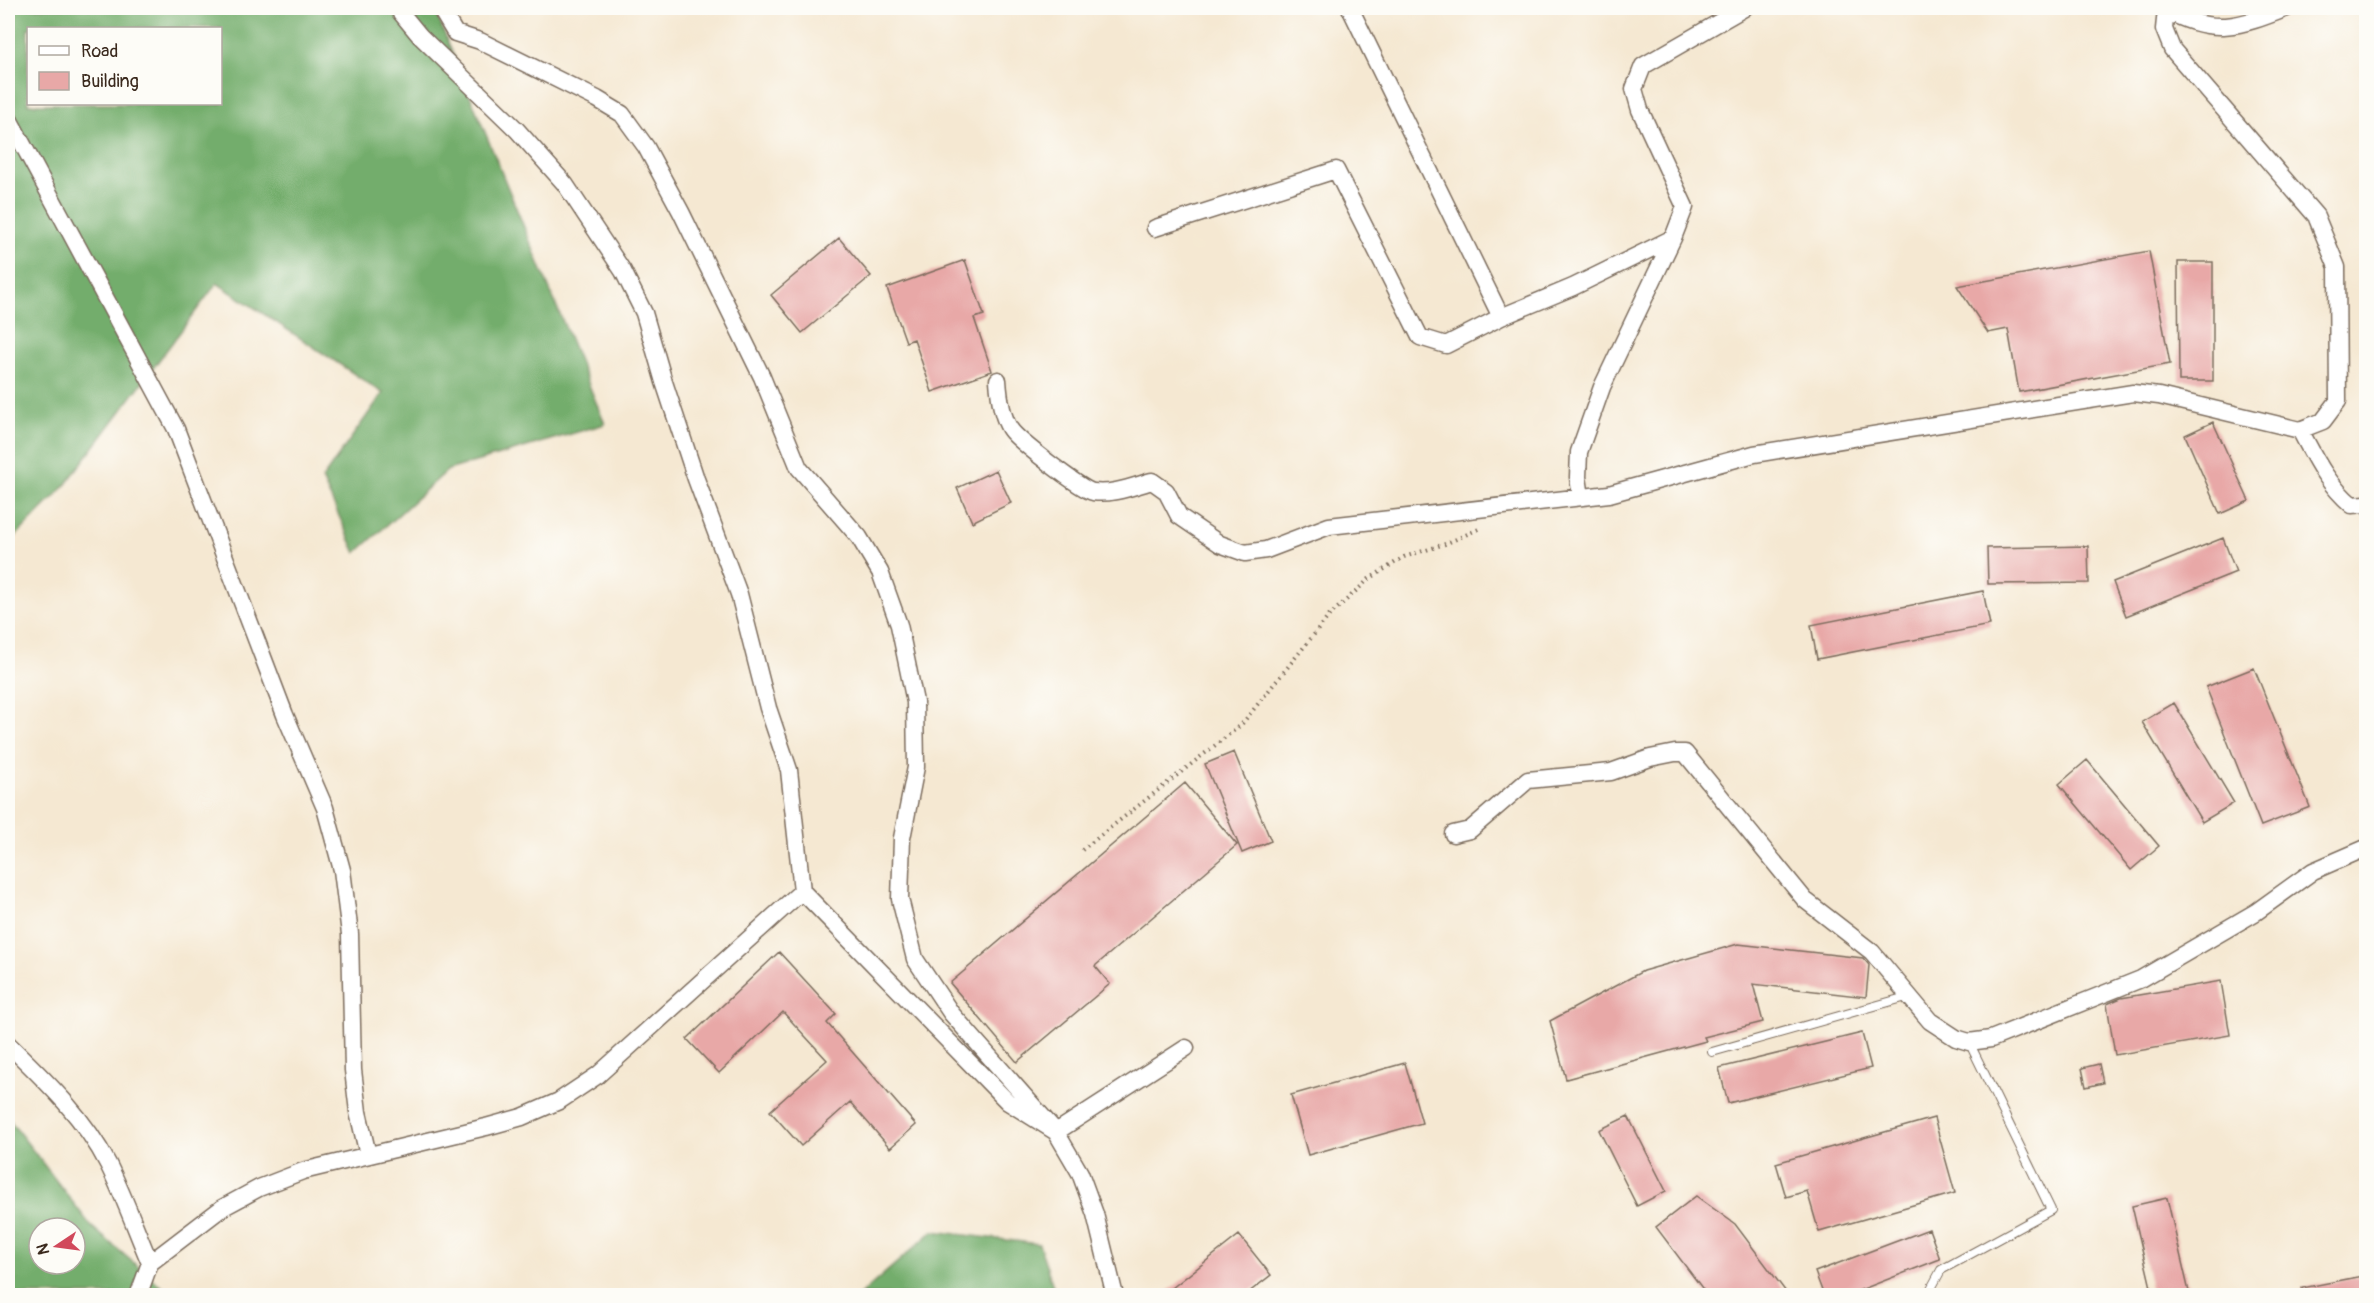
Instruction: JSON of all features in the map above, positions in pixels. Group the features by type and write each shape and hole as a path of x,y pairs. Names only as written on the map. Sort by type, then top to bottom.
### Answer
{"street":[{"path":"397,8 420,36 517,130 565,184 623,271 644,313 696,479 739,594 768,708 789,770 802,891 1008,1102 1056,1132"},
{"path":"440,8 455,33 480,41 597,99 622,114 645,147 681,212 762,377 799,468 859,537 880,572 899,626 915,702 916,767 902,838 900,898 915,959 951,1013 1056,1132 1080,1173 1095,1214 1115,1296"},
{"path":"1350,8 1501,317"},
{"path":"1581,497 1578,477 1579,452 1602,387 1673,238 1685,207 1640,110 1634,88 1643,66 1744,8"},
{"path":"998,380 1000,400 1009,428 1031,451 1092,492 1122,490 1152,481 1166,491 1179,516 1220,544 1245,554 1266,550 1329,526 1609,494 1754,454 2133,393 2159,396 2300,430 2323,421 2338,401 2337,267 2316,216 2172,49 2164,29 2165,9 2188,23 2217,28 2256,20 2287,8"},
{"path":"8,117 176,429 285,715 325,808 342,870 350,934 353,1070 358,1112 368,1155"},
{"path":"1155,228 1336,170 1420,337 1446,345 1501,317 1573,287 1673,238"},
{"path":"2300,430 2335,490 2352,505 2367,504"},
{"path":"1454,834 1470,830 1528,780 1611,772 1650,758 1685,753 1805,900 1872,952 1930,1021 1956,1038 1969,1042 1991,1039 2141,979 2256,912 2313,871 2367,848"},
{"path":"138,1296 150,1263 222,1208 259,1188 303,1171 486,1127 559,1101 598,1075 802,891"},
{"path":"8,1044 62,1099 85,1128 108,1164 150,1263"},
{"path":"1056,1132 1186,1048"}],"lane":[{"path":"1712,1052 1910,996"},
{"path":"1927,1296 1941,1270 2051,1210 1969,1042"}],"path":[{"path":"1082,850 1241,725 1329,616 1369,579 1404,557 1445,544 1485,525"}],"green space":[{"path":"8,8 434,8 605,424 448,470 356,553 322,479 383,393 217,283 63,488 8,544"},
{"path":"8,1118 83,1216 27,1216 27,1276 87,1276 87,1221 171,1295 8,1295"},
{"path":"933,1231 1039,1244 1056,1295 860,1295"}],"building":[{"path":"839,238 871,276 802,333 771,295"},
{"path":"2149,251 2170,364 2019,392 2008,329 1988,333 1957,286"},
{"path":"965,260 984,315 974,318 992,371 932,392 914,339 906,342 887,288"},
{"path":"2178,262 2213,262 2213,381 2179,381"},
{"path":"2213,422 2249,501 2220,514 2185,435"},
{"path":"996,470 1011,503 972,522 957,488"},
{"path":"2223,538 2236,572 2126,616 2113,582"},
{"path":"2088,546 2089,583 1988,584 1987,548"},
{"path":"1983,591 1990,625 1817,659 1811,625"},
{"path":"2254,668 2310,807 2261,826 2206,687"},
{"path":"2174,703 2234,803 2202,822 2142,722"},
{"path":"1234,752 1271,841 1242,853 1205,764"},
{"path":"2087,760 2159,846 2131,870 2059,784"},
{"path":"1185,783 1237,845 1095,966 1110,984 1017,1062 950,983"},
{"path":"1738,944 1863,958 1869,965 1866,997 1753,984 1763,1022 1704,1037 1706,1041 1566,1079 1550,1021 1643,971"},
{"path":"779,952 836,1014 827,1023 916,1125 890,1148 850,1102 801,1146 770,1111 827,1060 783,1012 719,1073 687,1039"},
{"path":"2221,981 2230,1035 2115,1055 2107,1004 2121,998"},
{"path":"1862,1033 1871,1068 1728,1103 1719,1068"},
{"path":"1405,1063 1422,1123 1308,1155 1291,1095"},
{"path":"2099,1064 2103,1083 2086,1087 2082,1068"},
{"path":"1628,1116 1666,1191 1637,1206 1599,1130"},
{"path":"1934,1118 1955,1193 1819,1232 1807,1191 1786,1197 1776,1163"},
{"path":"1696,1196 1735,1224 1789,1296 1708,1296 1656,1227"},
{"path":"2167,1198 2190,1296 2153,1296 2132,1206"},
{"path":"1929,1229 1940,1259 1845,1296 1824,1296 1815,1272"},
{"path":"1239,1235 1271,1275 1244,1296 1162,1296"},
{"path":"2363,1276 2367,1296 2302,1296 2302,1288"}]}
